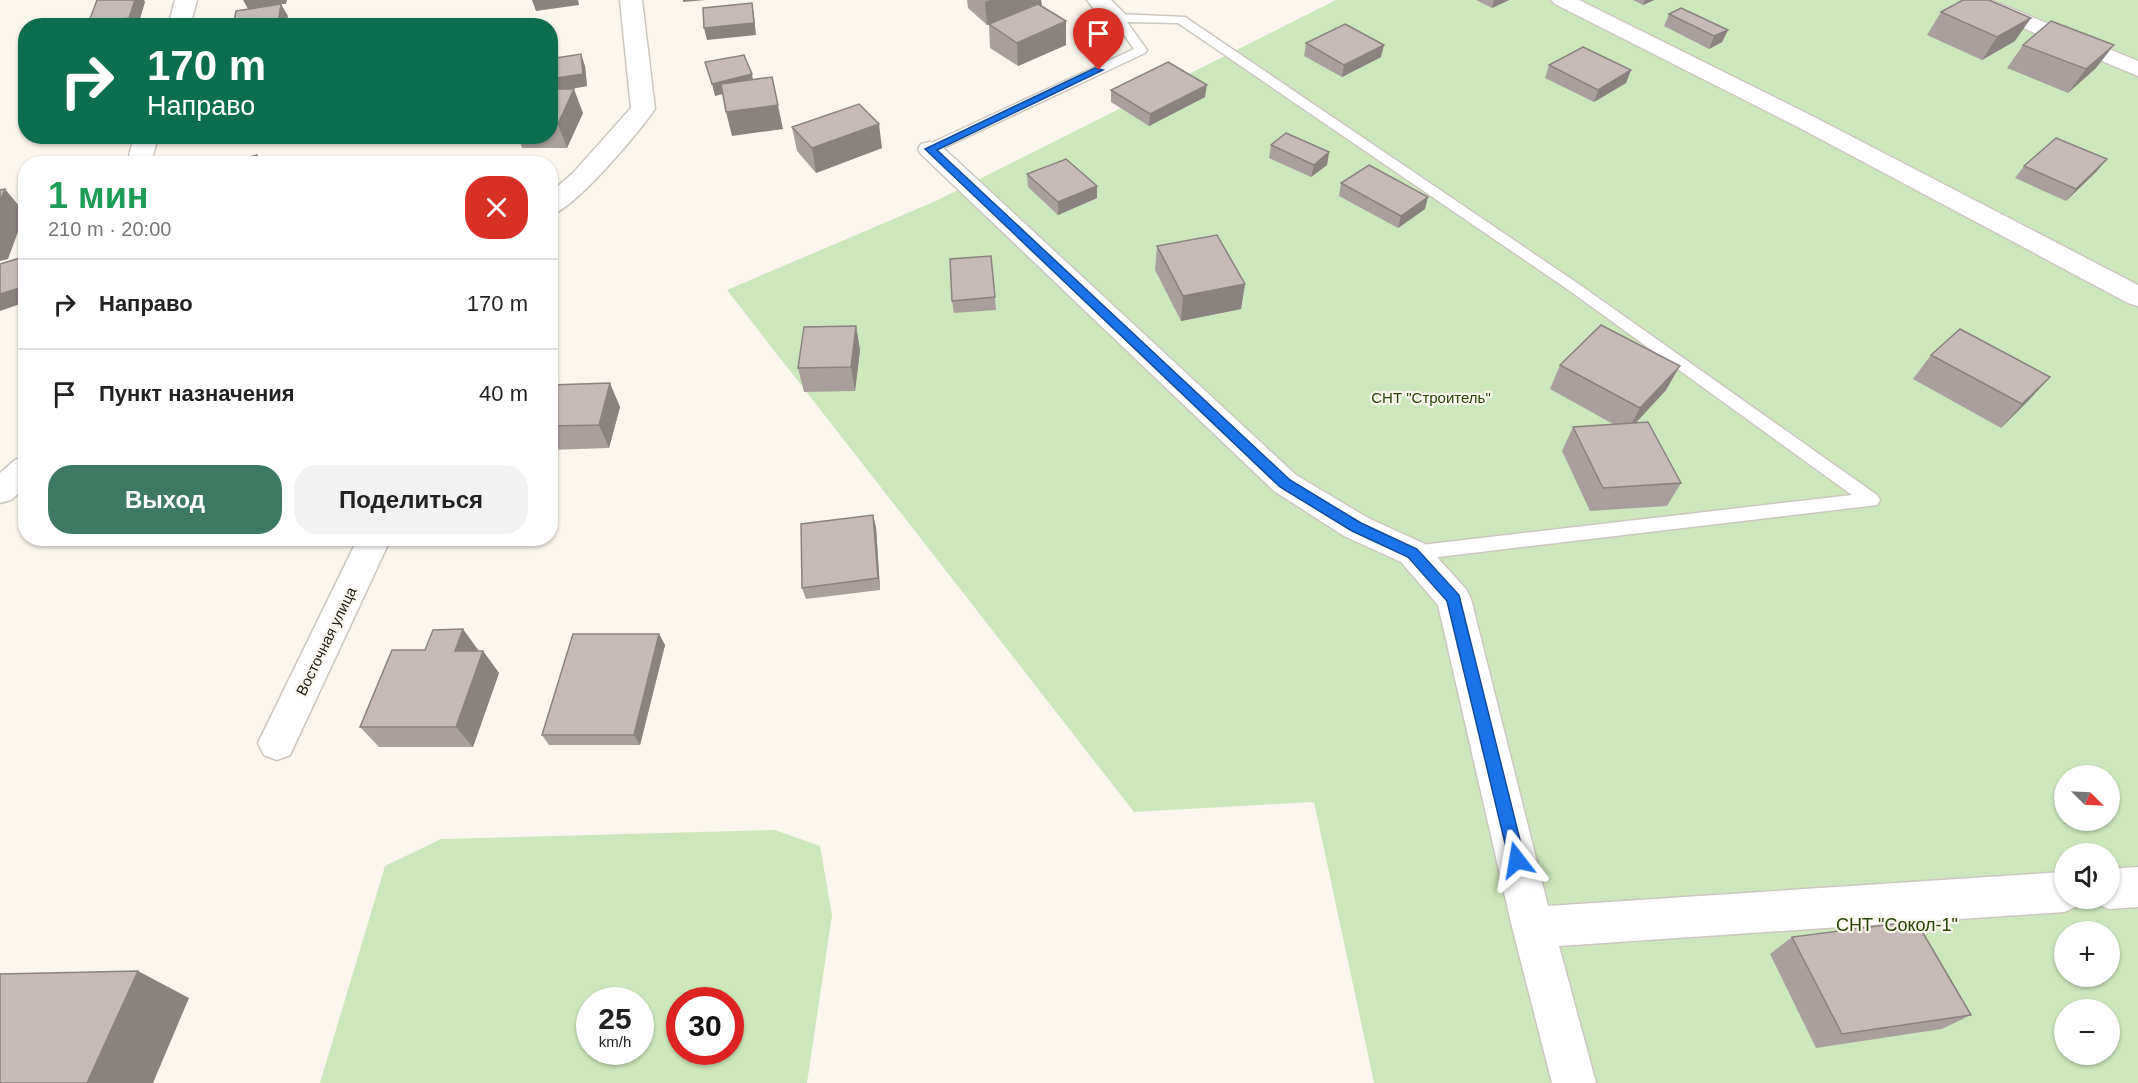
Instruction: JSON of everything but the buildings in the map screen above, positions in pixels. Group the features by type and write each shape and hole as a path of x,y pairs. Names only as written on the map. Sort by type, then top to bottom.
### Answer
{"street":[{"path":"181,18 186,0"},
{"path":"558,200 582,178 644,109 631,0"},
{"path":"1098,0 1118,18"},
{"path":"1562,0 1806,122 2138,297"},
{"path":"1973,0 2138,69"},
{"path":"930,149 1285,483 1356,527 1413,553 1454,599 1533,927 1574,1083"},
{"path":"0,491 18,475"},
{"name":"Восточная улица","path":"277,743 371,546"},
{"path":"2120,888 2138,887"},
{"path":"1533,927 2054,893"}],"lane":[{"path":"930,149 1141,50 1118,18"},
{"path":"1118,18 1181,20 1575,288 1871,500 1413,553"}],"green space":[{"name":"СНТ \"Строитель\"","path":"1336,0 2138,0 2138,1083 1374,1083 1314,802 1134,812 727,290 938,200"},
{"path":"775,830 820,846 832,915 807,1083 320,1083 385,866 441,839"}],"route":[{"path":"1099,70 930,149 1285,483 1356,527 1413,553 1454,599 1517,860"}],"park label":[{"name":"СНТ \"Сокол-1\"","path":"1897,925"}]}
